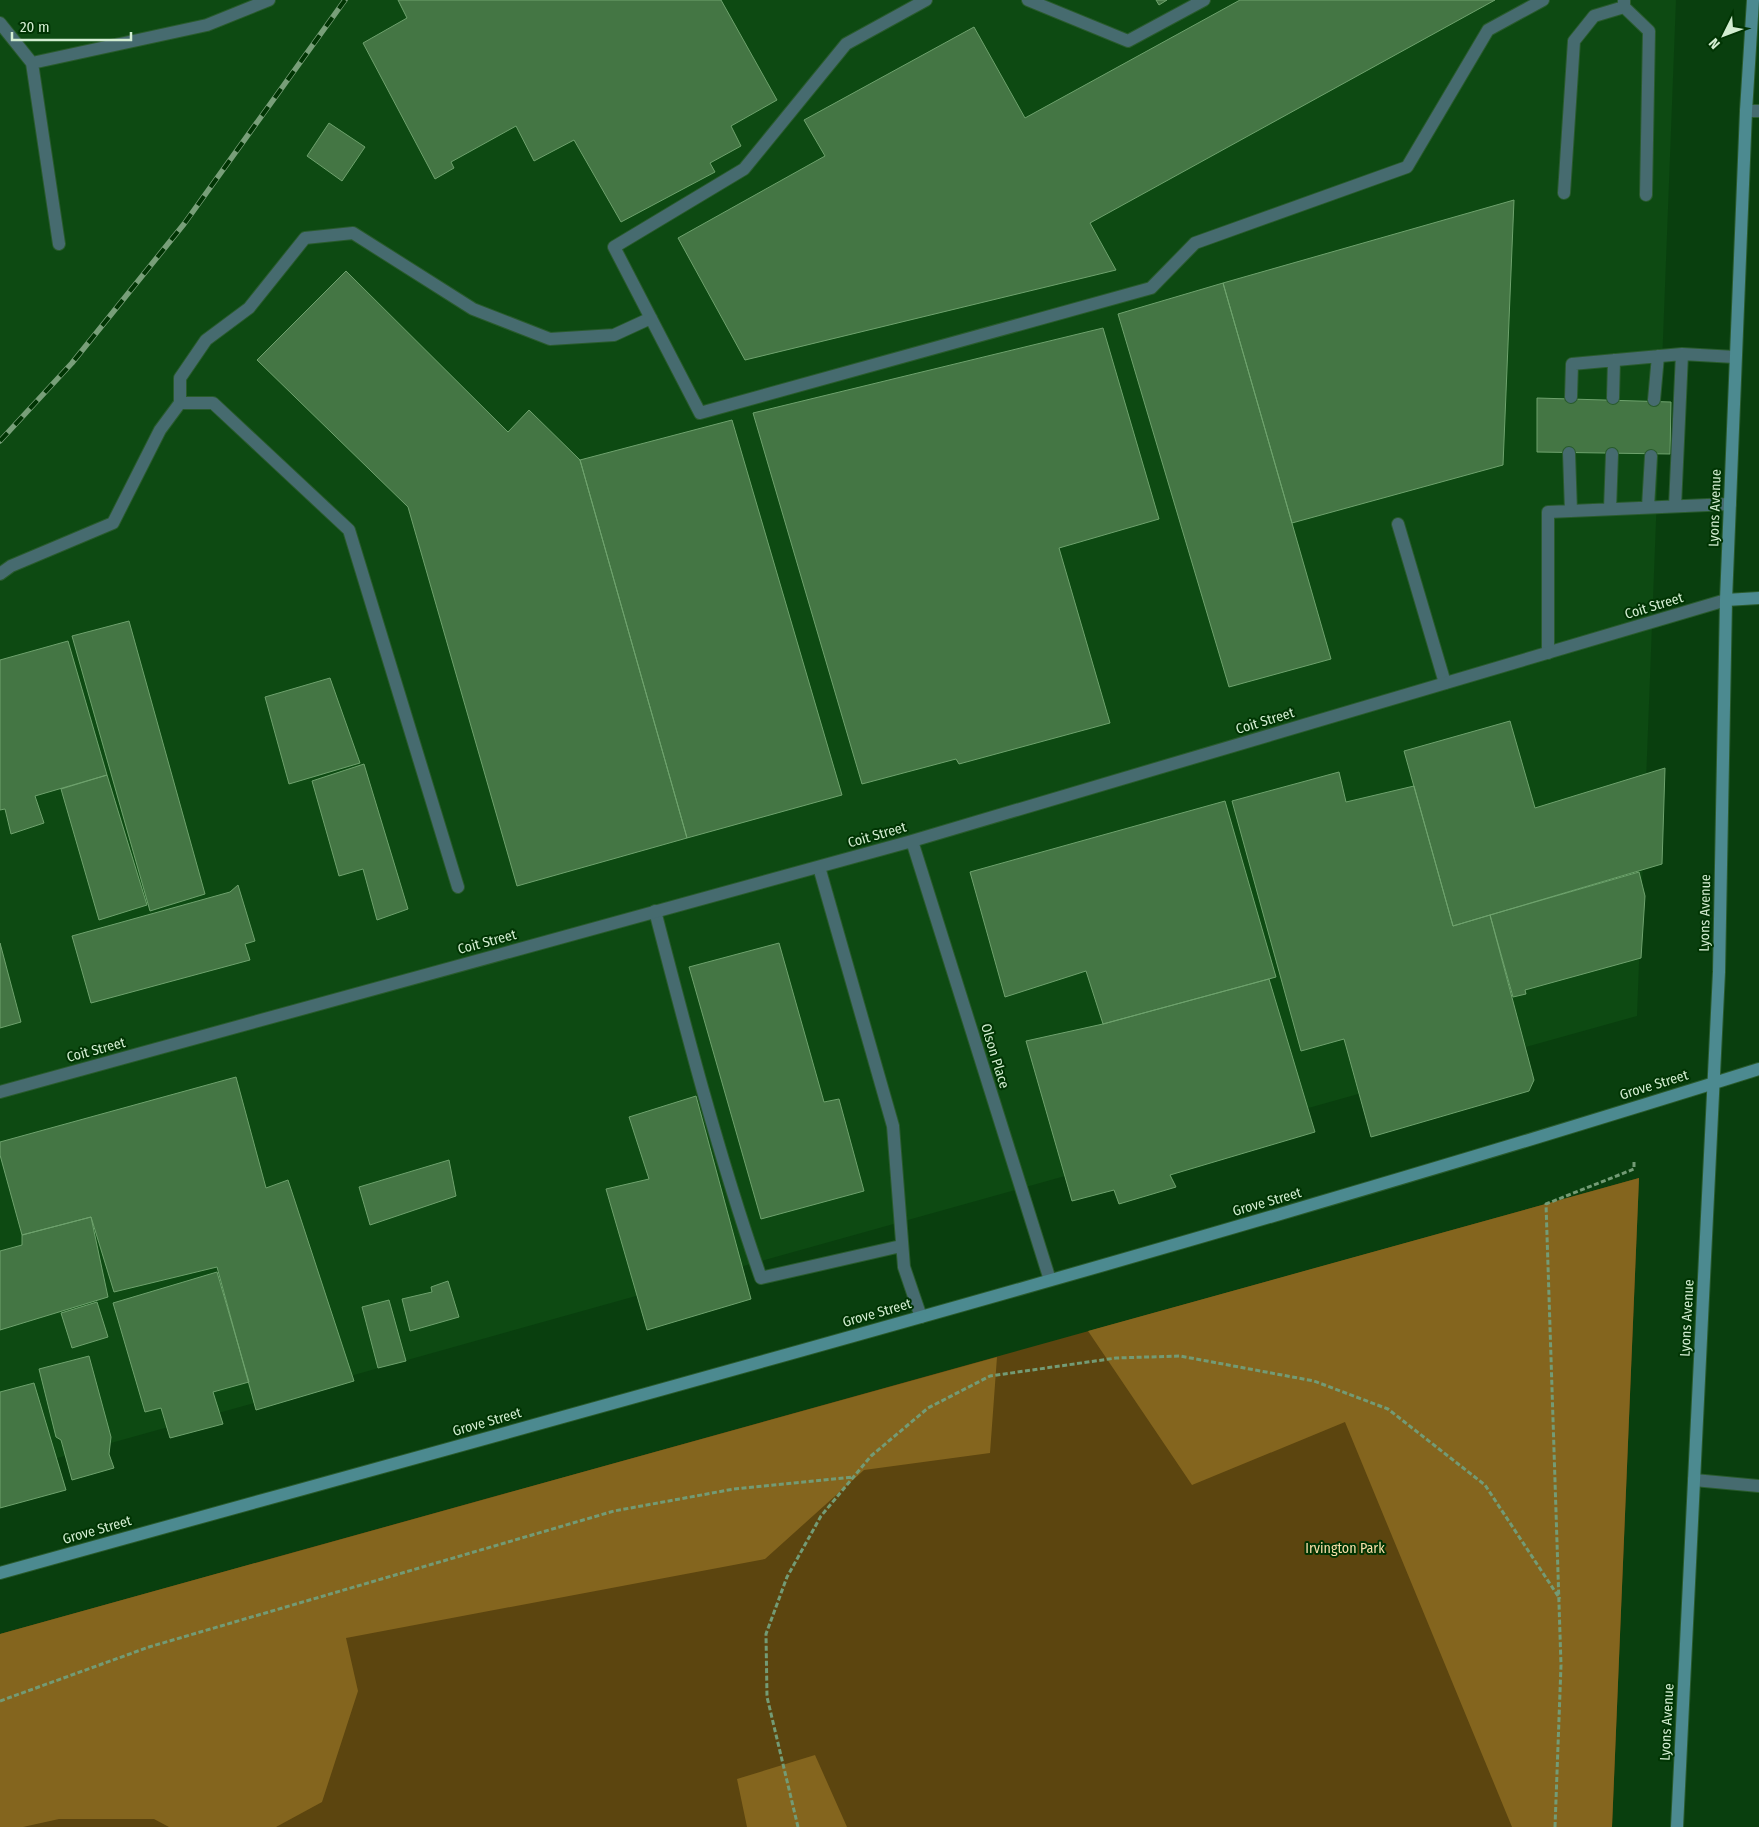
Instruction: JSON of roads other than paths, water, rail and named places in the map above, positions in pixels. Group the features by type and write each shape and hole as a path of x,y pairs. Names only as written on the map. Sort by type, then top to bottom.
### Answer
{"main road":[{"name":"Lyons Avenue","path":"1677,1827 1719,972 1726,600 1735,357 1753,111 1753,0"},
{"name":"Coit Street","path":"1726,600 1759,598"},
{"name":"Grove Street","path":"0,1573 1050,1280 1354,1192 1759,1069"}],"street":[{"path":"32,63 207,25 269,0"},
{"path":"926,0 846,44 744,169 614,247 700,413 1151,288 1196,243 1407,167 1488,30 1543,0"},
{"path":"1034,1 1128,42 1204,0"},
{"path":"1564,193 1574,41 1594,16 1624,3 1649,31 1646,195"},
{"path":"0,24 32,63 59,244"},
{"path":"0,574 11,566 113,523 160,430 180,402 180,378 206,340 249,308 305,238 353,233 474,309 550,340 614,335 651,318"},
{"path":"1675,506 1682,354"},
{"path":"1571,397 1572,364 1682,354 1735,357"},
{"path":"1654,400 1658,356"},
{"path":"1613,398 1614,360"},
{"path":"180,402 213,403 349,530 458,887"},
{"path":"1569,453 1572,511"},
{"path":"1610,509 1612,454"},
{"path":"1648,507 1651,456"},
{"path":"1548,653 1548,512 1730,504"},
{"path":"1398,524 1445,683"},
{"name":"Coit Street","path":"0,1092 912,841 1726,600"},
{"name":"Olson Place","path":"912,841 1050,1280"},
{"path":"819,867 893,1126 901,1246 904,1267 920,1317"},
{"path":"655,911 690,1050 745,1232 761,1278 901,1246"},
{"path":"1694,1480 1759,1486"}],"railway":[{"path":"0,441 72,363 184,224 345,0"}],"park label":[{"name":"Irvington Park","path":"1345,1548"}]}
